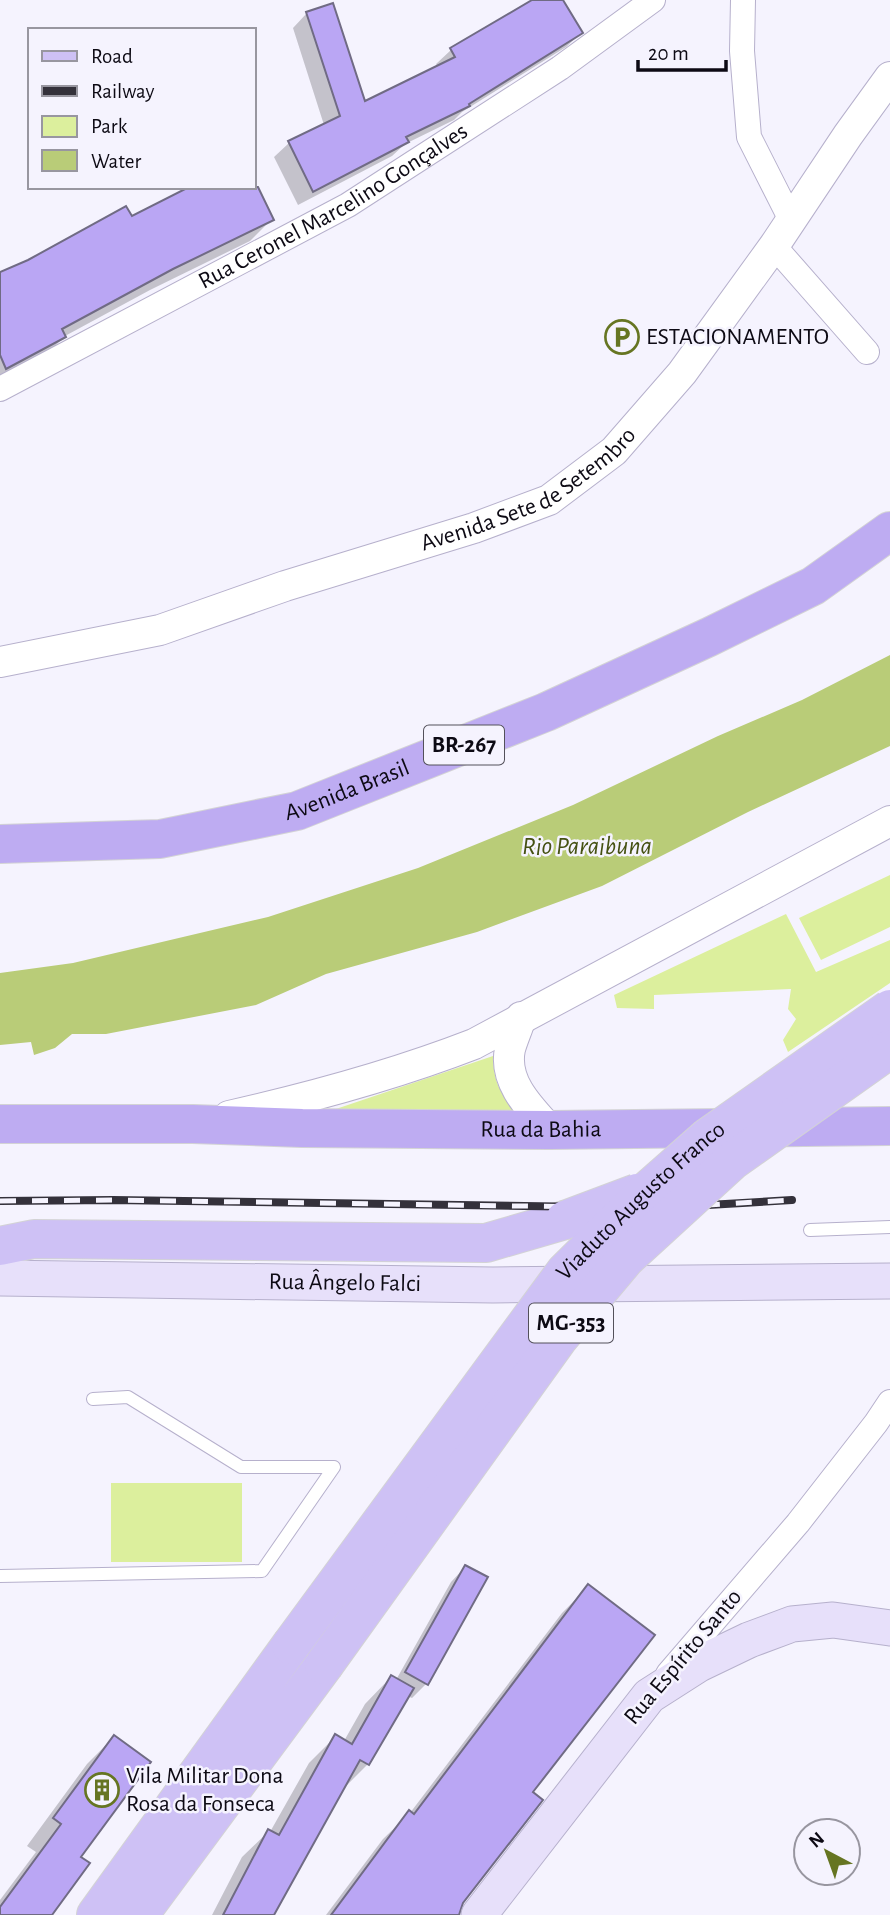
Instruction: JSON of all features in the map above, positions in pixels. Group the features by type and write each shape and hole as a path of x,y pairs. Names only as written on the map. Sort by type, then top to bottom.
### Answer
{"highway":[{"name":"Avenida Brasil","path":"0,844 160,839 297,811 547,712 709,637 813,586 890,531"},
{"path":"0,1124 193,1124"},
{"name":"Rua da Bahia","path":"193,1124 302,1128 550,1130 890,1126"}],"main road":[{"name":"Viaduto Augusto Franco","path":"96,1915 565,1272 649,1189 718,1129 890,1009"},
{"name":"Viaduto Augusto Franco","path":"139,1915 324,1665 558,1339 626,1258 732,1161 890,1049"},
{"path":"17,1242 486,1243 565,1220 649,1189"},
{"name":"Rua Ângelo Falci","path":"0,1278 493,1285 890,1281"},
{"path":"649,1696 699,1664 749,1640 792,1625 833,1620 890,1628"},
{"name":"Rua Espírito Santo","path":"479,1915 649,1696"}],"street":[{"name":"Rua Ceronel Marcelino Gonçalves","path":"0,389 348,205 559,68 653,0"},
{"path":"743,0 742,51 749,137 791,220"},
{"name":"Avenida Sete de Setembro","path":"0,662 160,630 285,586 474,528 550,500 614,451 681,373 774,246 848,135 890,78"},
{"path":"774,246 867,352"},
{"path":"193,1124 285,1104 427,1063 474,1044 890,821"},
{"path":"521,1017 510,1051 510,1070 521,1097 550,1130"},
{"name":"Rua Espírito Santo","path":"649,1696 883,1424 890,1402"}],"lane":[{"path":"810,1230 890,1227"},
{"path":"0,1576 262,1572 334,1467 241,1467 128,1397 93,1399"}],"green space":[{"path":"890,875 890,927 821,960 799,918"},
{"path":"786,914 816,972 890,940 890,983 788,1052 783,1040 796,1019 788,1009 791,989 654,995 654,1009 617,1008 614,995"},
{"path":"493,1056 499,1088 519,1114 330,1111"},
{"path":"111,1483 242,1483 242,1562 111,1562"}],"water":[{"name":"Rio Paraibuna","path":"890,655 890,746 748,812 602,886 477,932 326,974 256,1005 106,1034 72,1034 55,1048 34,1055 31,1042 0,1045 0,973 73,963 268,917 418,868 573,805 718,736 802,700"}],"building":[{"path":"532,0 563,0 583,33 469,104 470,106 406,137 409,142 313,192 288,141 340,116 306,12 333,3 365,101 455,57 450,48"},
{"path":"258,187 274,220 173,269 62,329 66,337 6,369 0,355 0,272 28,260 126,206 132,216 185,189"},
{"path":"465,1565 488,1577 428,1685 405,1672"},
{"path":"588,1584 655,1635 533,1792 543,1800 463,1903 459,1915 331,1915 409,1810 414,1814"},
{"path":"391,1675 414,1688 369,1765 360,1760 274,1915 223,1915 268,1829 279,1835 335,1734 352,1744"},
{"path":"114,1735 151,1762 81,1857 90,1863 52,1915 0,1915 0,1907 61,1824 53,1818"}],"railway":[{"path":"0,1201 113,1200 656,1208 792,1200"}],"place":[{"name":"ESTACIONAMENTO","path":"622,337"},
{"name":"Vila Militar Dona Rosa da Fonseca","path":"102,1790"}]}
